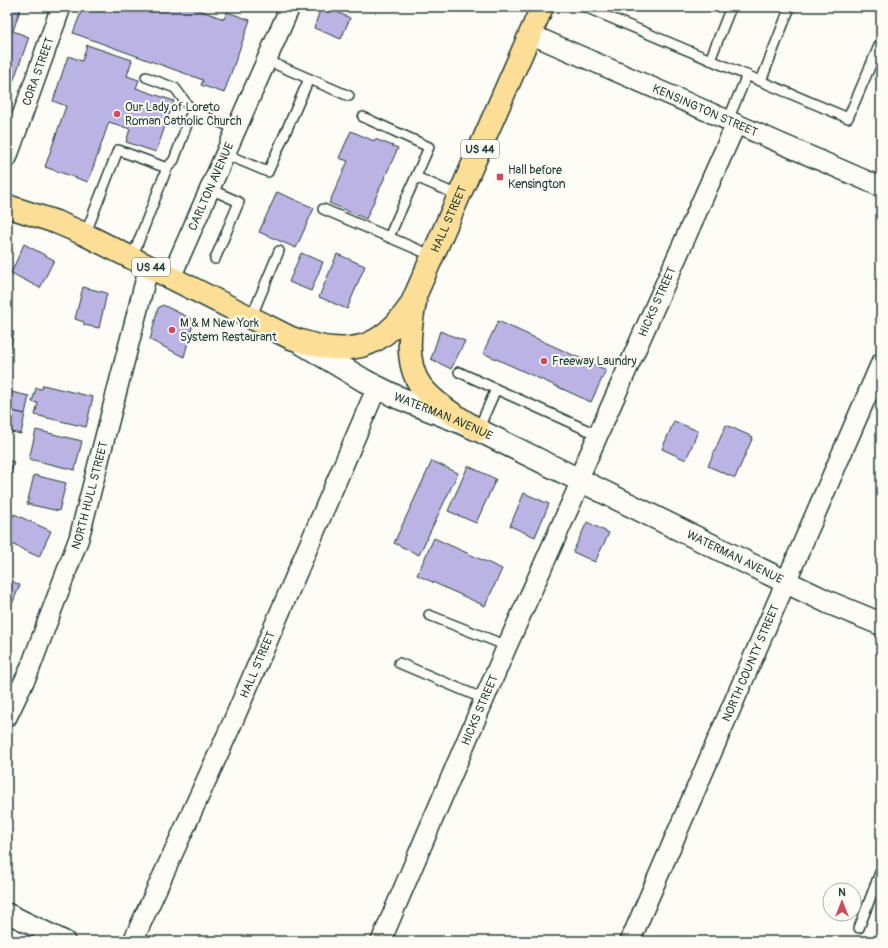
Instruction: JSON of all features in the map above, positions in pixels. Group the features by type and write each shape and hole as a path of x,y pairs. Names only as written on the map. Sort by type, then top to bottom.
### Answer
{"highway":[{"name":"HALL STREET","path":"291,338 332,348 351,348 367,345 383,336 395,325 411,305 542,7"},
{"name":"WATERMAN AVENUE","path":"7,206 56,222 85,235 291,338"},
{"path":"418,291 411,327 410,347 412,365 417,379 421,386 436,401 478,430"}],"main road":[{"name":"WATERMAN AVENUE","path":"291,338 365,381 397,397 478,430 786,582 881,624"}],"street":[{"name":"CORA STREET","path":"7,158 61,7"},
{"name":"CARLTON AVENUE","path":"171,277 290,7"},
{"name":"KENSINGTON STREET","path":"530,34 881,187"},
{"name":"HICKS STREET","path":"381,941 484,699 580,480 732,122"},
{"name":"NORTH HULL STREET","path":"7,717 29,671 79,538 140,262"},
{"name":"NORTH COUNTY STREET","path":"630,941 881,362"},
{"name":"HALL STREET","path":"133,941 231,726 377,387"},
{"path":"7,913 65,941"}],"lane":[{"path":"585,7 848,118 881,41"},
{"path":"710,60 731,7"},
{"path":"761,81 790,7"},
{"path":"266,60 349,96"},
{"path":"732,122 747,75"},
{"path":"146,77 176,88 192,111 236,129"},
{"path":"225,154 268,172 309,78"},
{"path":"140,262 167,168 174,160 192,111"},
{"path":"363,117 429,147 389,237"},
{"path":"85,235 118,150 167,168"},
{"path":"416,177 460,196"},
{"path":"210,189 239,202 215,259"},
{"path":"323,209 433,256"},
{"path":"251,318 279,251"},
{"path":"459,372 598,435"},
{"path":"478,430 496,389"},
{"path":"429,615 507,646"},
{"path":"399,663 484,699"},
{"path":"859,928 881,870"}],"building":[{"path":"7,7 21,7 13,31 29,37 7,99"},
{"path":"83,7 190,7 224,19 227,12 250,20 224,93 201,85 203,80 73,33"},
{"path":"321,7 326,7 350,18 341,39 314,28"},
{"name":"Our Lady of Loreto Roman Catholic Church","path":"87,45 132,60 127,76 139,80 136,88 174,101 156,152 126,142 130,129 109,122 88,182 45,167 66,106 53,101 68,56 82,61"},
{"path":"351,131 374,141 375,139 398,148 366,219 329,203 348,161 339,158"},
{"path":"277,192 314,208 296,248 259,232"},
{"path":"24,244 54,260 40,288 11,273"},
{"path":"301,253 323,262 311,291 289,282"},
{"path":"337,254 365,266 347,309 319,297"},
{"path":"83,287 107,293 99,328 84,325 84,322 75,319"},
{"name":"M & M New York System Restaurant","path":"163,305 194,320 184,357 150,340 158,308"},
{"name":"Freeway Laundry","path":"498,321 606,370 591,402 483,353"},
{"path":"7,331 14,332 7,361"},
{"path":"440,331 465,341 451,369 431,359"},
{"path":"43,385 93,397 86,427 35,415 38,403 32,402 36,388 42,389"},
{"path":"11,392 29,396 25,414 8,410"},
{"path":"7,410 25,414 21,434 7,431"},
{"path":"674,421 698,431 686,460 662,449"},
{"path":"726,425 753,437 735,478 708,466"},
{"path":"36,430 82,441 75,470 29,459"},
{"path":"7,460 14,462 9,480 7,480"},
{"path":"432,461 458,473 419,555 394,543"},
{"path":"468,466 496,479 476,523 448,511"},
{"path":"34,475 66,483 59,511 27,504"},
{"path":"524,493 549,504 535,537 510,526"},
{"path":"14,514 51,531 39,557 7,542 7,530"},
{"path":"587,522 609,533 595,562 573,552"},
{"path":"434,538 502,569 485,606 417,575"},
{"path":"7,579 20,585 7,616"}],"place":[{"name":"Our Lady of Loreto Roman Catholic Church","path":"117,114"},
{"name":"Hall before Kensington","path":"500,177"},
{"name":"M & M New York System Restaurant","path":"172,330"},
{"name":"Freeway Laundry","path":"544,361"}]}
